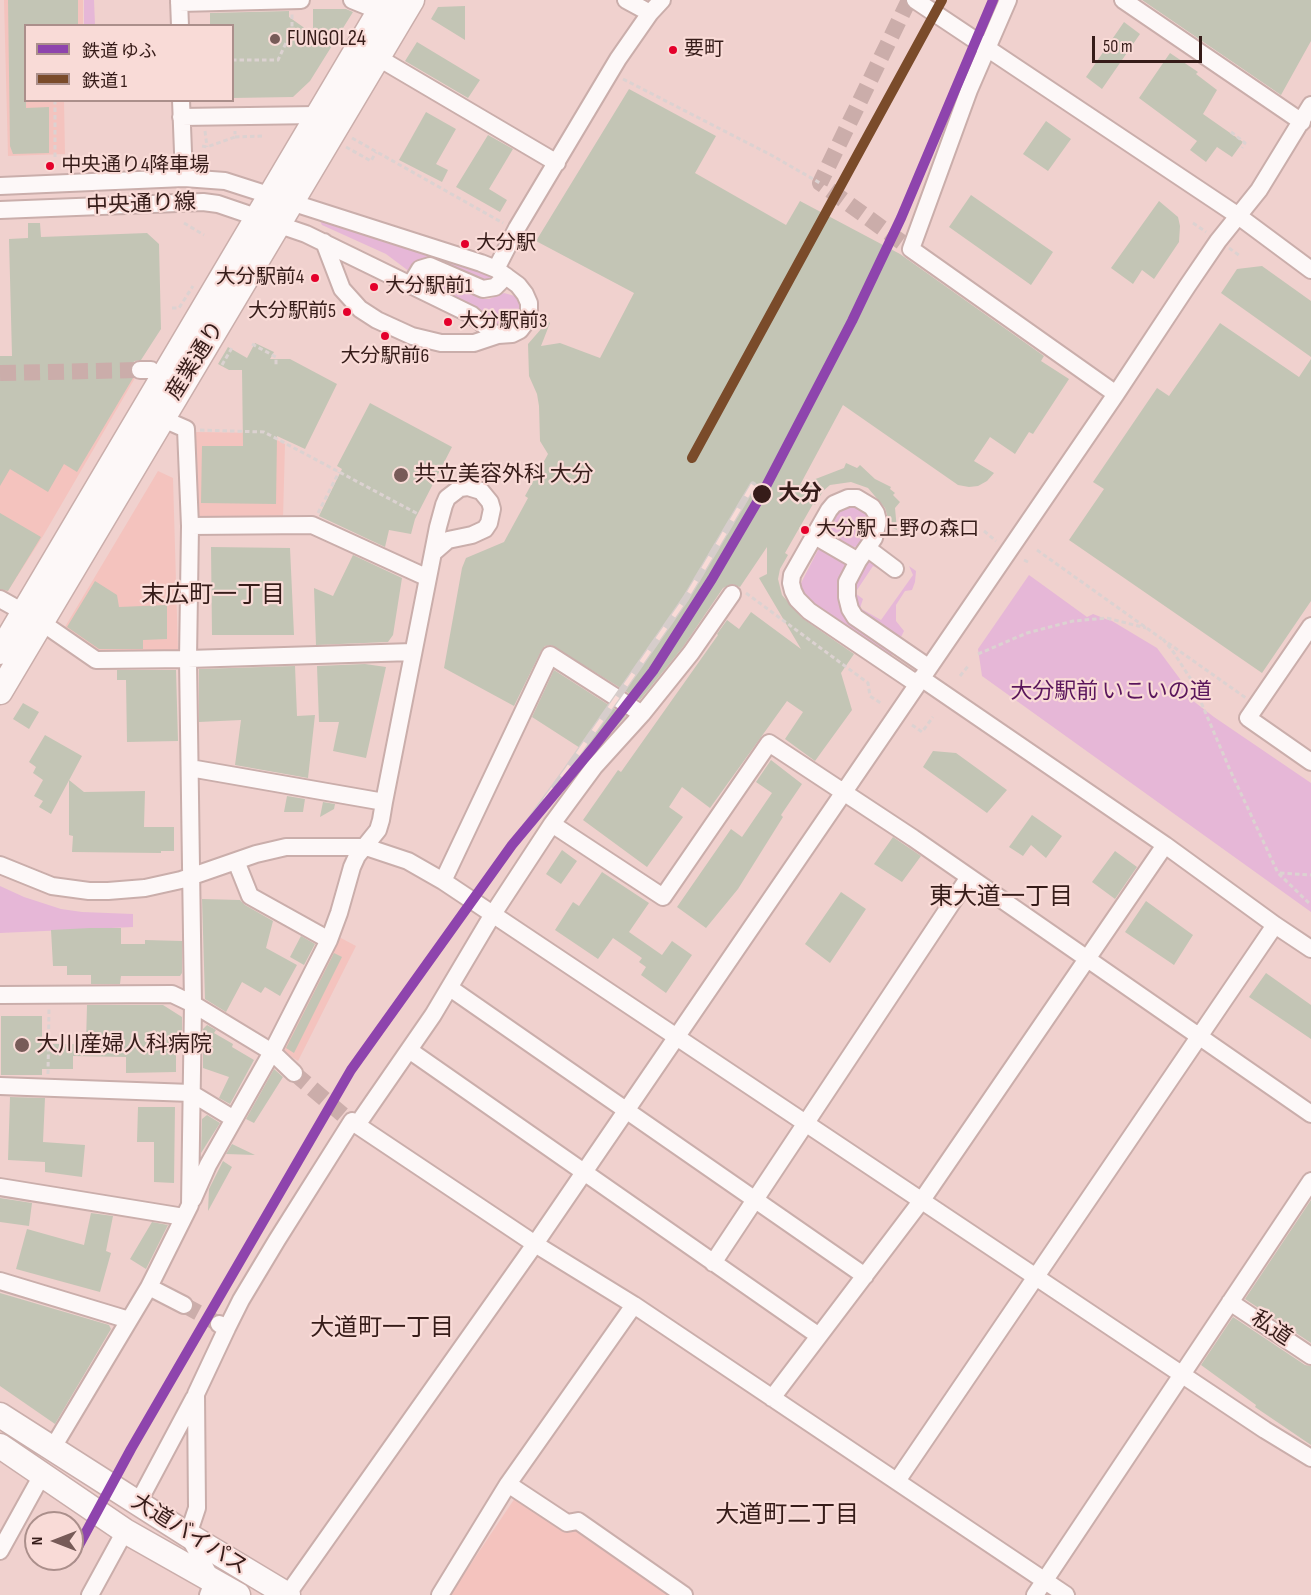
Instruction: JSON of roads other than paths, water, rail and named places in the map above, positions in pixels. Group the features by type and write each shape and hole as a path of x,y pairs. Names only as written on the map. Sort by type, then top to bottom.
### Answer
{"highway":[{"name":"産業通り","path":"0,652 32,617 161,418 279,225 412,0"},
{"name":"産業通り","path":"0,692 32,617 269,195 383,5"},
{"name":"大道バイパス","path":"0,1415 188,1535 288,1595"},
{"name":"大道バイパス","path":"0,1446 211,1588 238,1595"}],"street":[{"path":"180,24 179,1 301,0"},
{"path":"352,0 383,5"},
{"path":"626,0 650,13"},
{"path":"411,284 420,269 430,266 483,289 495,287 517,228 618,59 650,13 662,0"},
{"path":"1008,0 969,90 911,249 1116,394"},
{"path":"1124,0 1302,122"},
{"path":"921,2 987,49 1237,216 1311,270"},
{"path":"377,57 557,163"},
{"path":"288,1595 626,1111 1116,394 1194,276 1237,216 1259,190 1311,105"},
{"path":"184,178 181,109 317,115"},
{"name":"中央通り線","path":"0,186 184,178 225,181 464,257 501,273"},
{"name":"中央通り線","path":"0,210 203,202 234,208 324,242 472,315 498,335"},
{"path":"324,242 342,290 360,309 377,320 412,336 452,345 474,343 498,335 512,334 520,330 526,322 529,303 525,294 518,285 501,273"},
{"path":"161,418 186,429 190,526 188,659 194,1004 187,1211"},
{"path":"922,676 855,617 850,609 847,582 878,529 876,513 872,507 857,498 848,498 834,504 792,575 791,583 796,599 809,611 922,676 1165,845 1275,926 1311,949"},
{"path":"190,526 312,525 428,578"},
{"path":"814,536 895,568"},
{"path":"52,1449 149,1287 208,1165 272,1052 329,940 357,856 378,830 433,553"},
{"path":"138,1503 196,1394 223,1326 351,1120 409,1050 552,824 594,767 642,714 691,653 736,591"},
{"path":"0,599 32,617 96,660 413,652"},
{"path":"1311,626 1248,718 1311,762"},
{"path":"443,881 550,655 642,714"},
{"path":"552,824 663,897 769,742 1311,1114"},
{"path":"190,768 384,802"},
{"path":"772,1398 922,1200 1165,845"},
{"path":"0,865 52,886 89,891 145,888 192,877 256,854 286,847 366,847 408,861 493,914 1265,1430 1311,1458"},
{"path":"236,861 250,896 329,940"},
{"path":"713,1263 969,878"},
{"path":"897,1481 1275,926"},
{"path":"450,988 865,1276"},
{"path":"0,995 164,993 182,997 272,1052 294,1073"},
{"path":"409,1050 819,1336"},
{"path":"0,1086 191,1092 234,1119"},
{"path":"351,1120 534,1244 634,1305 897,1481 1040,1588 1066,1595"},
{"path":"1040,1588 1311,1181"},
{"path":"0,1187 187,1211"},
{"path":"0,1281 129,1320"},
{"path":"149,1287 184,1305"},
{"name":"私道","path":"1230,1302 1311,1356"},
{"path":"440,1595 508,1484 634,1305"},
{"path":"196,1394 197,1508 188,1535 211,1588"},
{"path":"0,1551 42,1475"},
{"path":"508,1484 567,1523 578,1521 684,1595"},
{"path":"90,1595 125,1531"}],"tunnel":[{"path":"909,0 820,183 911,249"},
{"path":"0,373 140,370"},
{"path":"294,1073 343,1115"},
{"path":"184,1305 219,1324"}],"railway":[{"path":"512,845 686,598 753,485"}],"rail line":[{"name":"1","path":"692,458 942,0"},
{"name":"ゆふ","path":"84,1536 131,1449 351,1070 512,845 593,748 653,671 712,579 763,492 852,321 901,218 993,0"}],"place":[{"name":"FUNGOL24","path":"275,39"},
{"name":"要町","path":"673,50"},
{"name":"中央通り4降車場","path":"50,166"},
{"name":"大分駅","path":"465,244"},
{"name":"大分駅前4","path":"315,278"},
{"name":"大分駅前1","path":"374,287"},
{"name":"大分駅前5","path":"347,312"},
{"name":"大分駅前3","path":"448,322"},
{"name":"大分駅前6","path":"385,336"},
{"name":"共立美容外科 大分","path":"401,475"},
{"name":"大分","path":"762,494"},
{"name":"大分駅 上野の森口","path":"805,530"},
{"name":"大川産婦人科病院","path":"22,1045"}],"district":[{"name":"末広町一丁目","path":"213,596"},
{"name":"東大道一丁目","path":"1001,898"},
{"name":"大道町一丁目","path":"382,1329"},
{"name":"大道町二丁目","path":"787,1516"}],"park label":[{"name":"大分駅前 いこいの道","path":"1111,692"}]}
